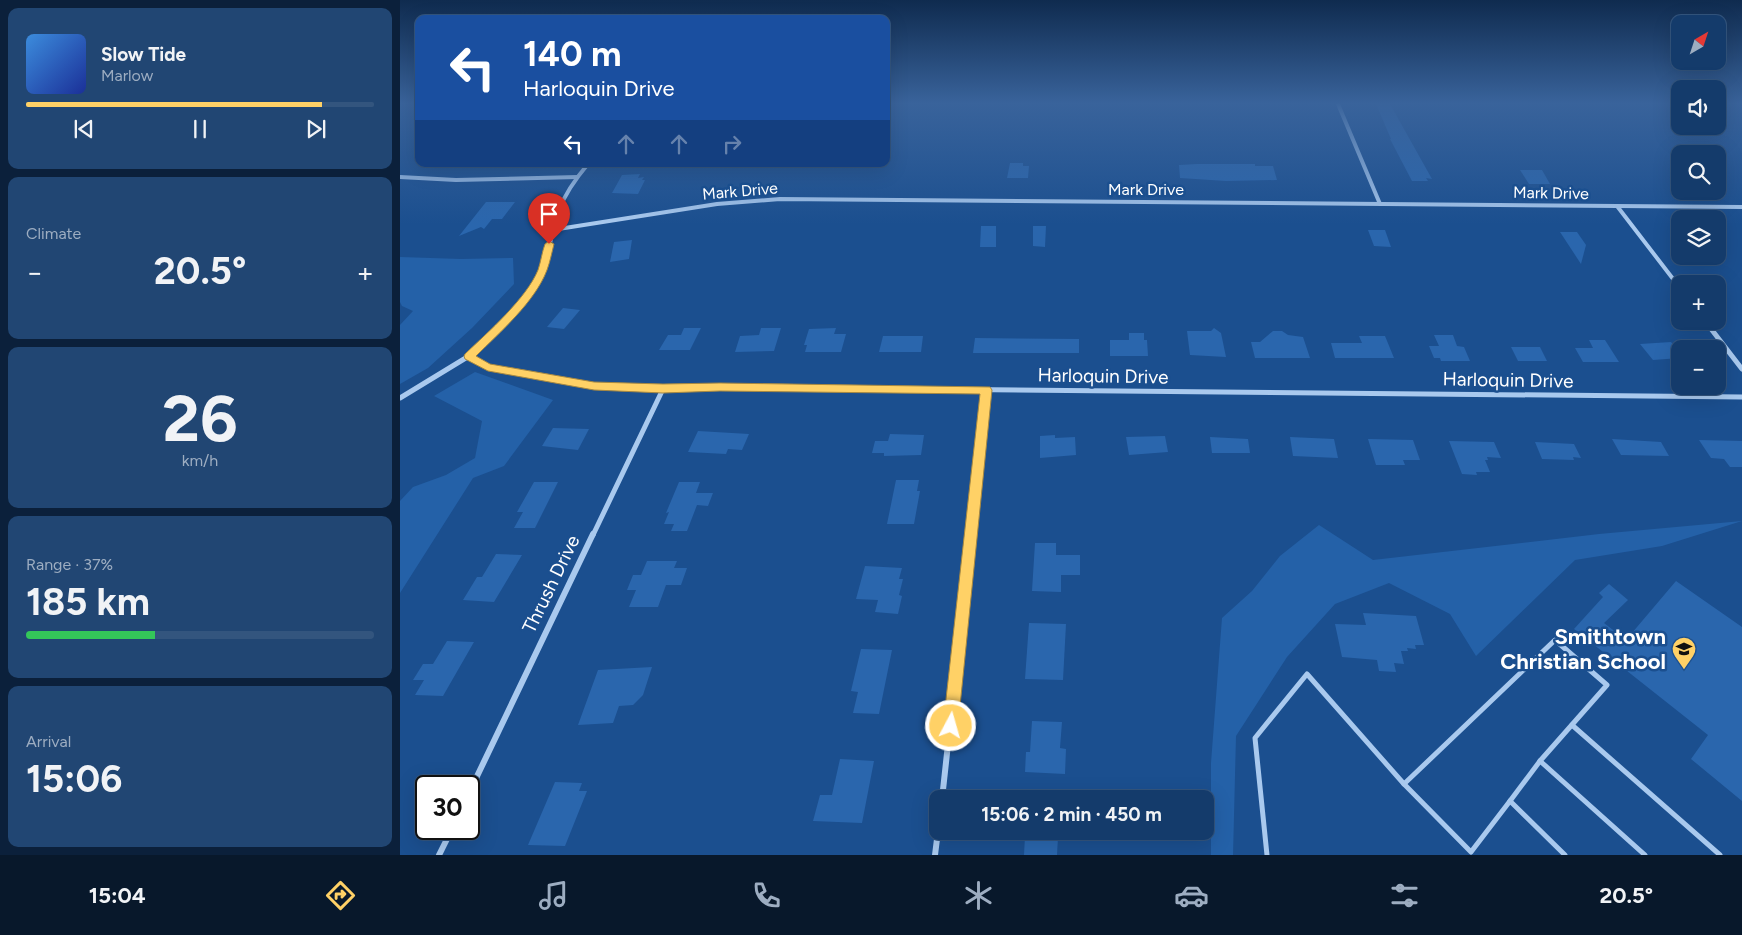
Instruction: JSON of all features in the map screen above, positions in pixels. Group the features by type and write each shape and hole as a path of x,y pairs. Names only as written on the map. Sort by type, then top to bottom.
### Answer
{"street":[{"path":"1355,144 1380,204"},
{"path":"400,398 469,356 505,321 534,287 542,270 559,209 577,177 585,167"},
{"path":"400,177 456,180 577,177"},
{"name":"Mark Drive","path":"552,230 717,204 780,199 1742,207"},
{"path":"1617,206 1671,276"},
{"path":"1712,330 1742,369"},
{"name":"Harloquin Drive","path":"469,356 488,368 594,386 1742,397"},
{"name":"Thrush Drive","path":"478,775 663,388"},
{"path":"943,790 986,390"},
{"path":"439,855 446,840"},
{"path":"935,855 937,840"}],"lane":[{"path":"1267,855 1255,738 1307,674 1404,784 1471,854 1540,761 1607,685 1555,640 1404,784"},
{"path":"1572,725 1720,855"},
{"path":"1540,761 1645,855"},
{"path":"1510,801 1565,855"}],"shaded area":[{"path":"400,257 513,258 514,284 472,328 428,368 400,384 400,325 413,311 402,306 400,302"},
{"path":"475,372 553,400 504,466 473,478 400,593 400,501 413,487 446,475 475,458 482,421 434,396"},
{"path":"1742,521 1662,546 1575,560 1476,656 1450,614 1389,583 1335,604 1287,657 1236,736 1233,855 1211,855 1211,840 1214,840 1214,790 1211,790 1211,763 1222,618 1252,591 1280,556 1319,525 1373,560 1599,534"}],"building":[{"path":"1393,144 1412,144 1432,179 1426,178 1428,181 1412,181"},
{"path":"1010,163 1023,163 1023,166 1029,166 1028,178 1007,178"},
{"path":"1255,164 1255,166 1273,166 1277,180 1226,181 1180,178 1179,165"},
{"path":"1520,170 1542,170 1550,184 1529,184"},
{"path":"640,174 638,178 644,177 642,180 645,180 638,194 612,193 622,175"},
{"path":"486,202 515,202 502,219 492,219 484,229 481,227 459,236"},
{"path":"981,226 996,226 996,247 980,247"},
{"path":"1033,226 1046,226 1045,247 1033,246"},
{"path":"1368,230 1385,230 1391,247 1374,246"},
{"path":"1560,232 1577,232 1586,245 1581,264"},
{"path":"632,240 629,259 610,262 614,242"},
{"path":"563,308 580,310 564,329 547,327"},
{"path":"684,328 701,328 690,350 659,350 668,335 681,335"},
{"path":"761,328 781,328 774,351 735,352 740,336 759,335"},
{"path":"836,328 834,334 846,334 841,352 805,352 807,345 804,345 809,329"},
{"path":"1214,328 1221,333 1226,357 1190,355 1187,331 1211,331"},
{"path":"1273,331 1282,331 1288,335 1303,337 1310,358 1255,358 1251,342 1260,342"},
{"path":"1129,333 1144,333 1144,340 1147,340 1148,356 1110,356 1110,340 1129,340"},
{"path":"1434,335 1453,335 1457,346 1464,347 1470,361 1441,361 1440,358 1434,358 1429,346 1439,346"},
{"path":"883,336 923,336 921,352 879,352"},
{"path":"1359,336 1385,336 1394,358 1335,358 1331,343 1362,343"},
{"path":"975,338 1079,339 1079,353 973,353"},
{"path":"1589,340 1605,340 1619,362 1583,362 1575,348 1593,348"},
{"path":"1671,342 1671,359 1653,360 1640,344"},
{"path":"1511,347 1540,347 1547,361 1518,361"},
{"path":"553,428 589,429 578,450 542,446"},
{"path":"698,431 749,434 742,450 728,449 726,454 688,452"},
{"path":"890,434 924,435 921,455 884,456 884,453 872,453 875,441 888,441"},
{"path":"1055,435 1055,438 1075,437 1076,455 1040,458 1040,436"},
{"path":"1165,436 1168,452 1129,455 1126,437"},
{"path":"1210,437 1248,439 1250,453 1212,453"},
{"path":"1290,437 1334,439 1338,458 1293,456"},
{"path":"1368,439 1413,440 1420,460 1403,460 1405,465 1376,465"},
{"path":"1612,439 1661,442 1669,456 1621,455"},
{"path":"1699,440 1742,441 1742,467 1730,467 1724,459 1711,458"},
{"path":"1449,441 1494,442 1501,458 1487,457 1488,460 1485,460 1490,472 1476,472 1477,475 1462,474"},
{"path":"1535,442 1574,444 1581,458 1573,457 1574,460 1542,459"},
{"path":"896,480 919,480 917,491 920,491 914,524 887,524"},
{"path":"534,482 558,482 535,528 514,528 523,512 517,512"},
{"path":"679,482 700,482 696,493 713,493 708,506 697,505 687,531 671,531 674,524 664,524 669,512 666,513"},
{"path":"1035,543 1056,543 1056,555 1080,555 1080,575 1061,575 1061,592 1032,591"},
{"path":"496,554 522,555 494,602 463,600 477,577 482,577"},
{"path":"647,561 677,561 674,568 687,568 681,585 666,585 658,607 629,607 636,590 627,590 633,575 641,575"},
{"path":"865,566 902,568 899,579 903,579 899,595 902,596 898,614 875,612 878,600 856,599"},
{"name":"Smithtown Christian School","path":"1676,581 1742,627 1742,801 1691,759 1708,735 1574,629 1603,597 1599,593 1609,584 1628,600 1604,623 1626,640"},
{"path":"1363,613 1416,616 1424,645 1415,645 1416,649 1407,648 1408,651 1401,651 1404,664 1394,663 1396,672 1379,671 1377,660 1342,657 1335,624 1366,625"},
{"path":"1029,623 1066,624 1063,680 1025,679"},
{"path":"447,641 474,642 443,696 415,695 424,680 413,680 423,664 433,664"},
{"path":"861,649 892,650 879,714 853,713 858,692 851,691"},
{"path":"652,667 643,695 633,705 619,706 613,723 578,725 598,670"},
{"path":"1032,721 1062,722 1060,748 1066,749 1065,774 1025,772 1026,752 1030,752"},
{"path":"840,759 874,761 862,823 813,821 820,795 832,795"},
{"path":"555,782 582,783 579,791 587,791 565,846 528,845"},
{"path":"1025,840 1058,840 1057,855 1024,855"}],"place":[{"name":"Smithtown Christian School","path":"1684,670"}],"route":[{"path":"549,244 542,270 534,287 505,321 469,356 488,368 594,386 986,390 951,726"}]}
